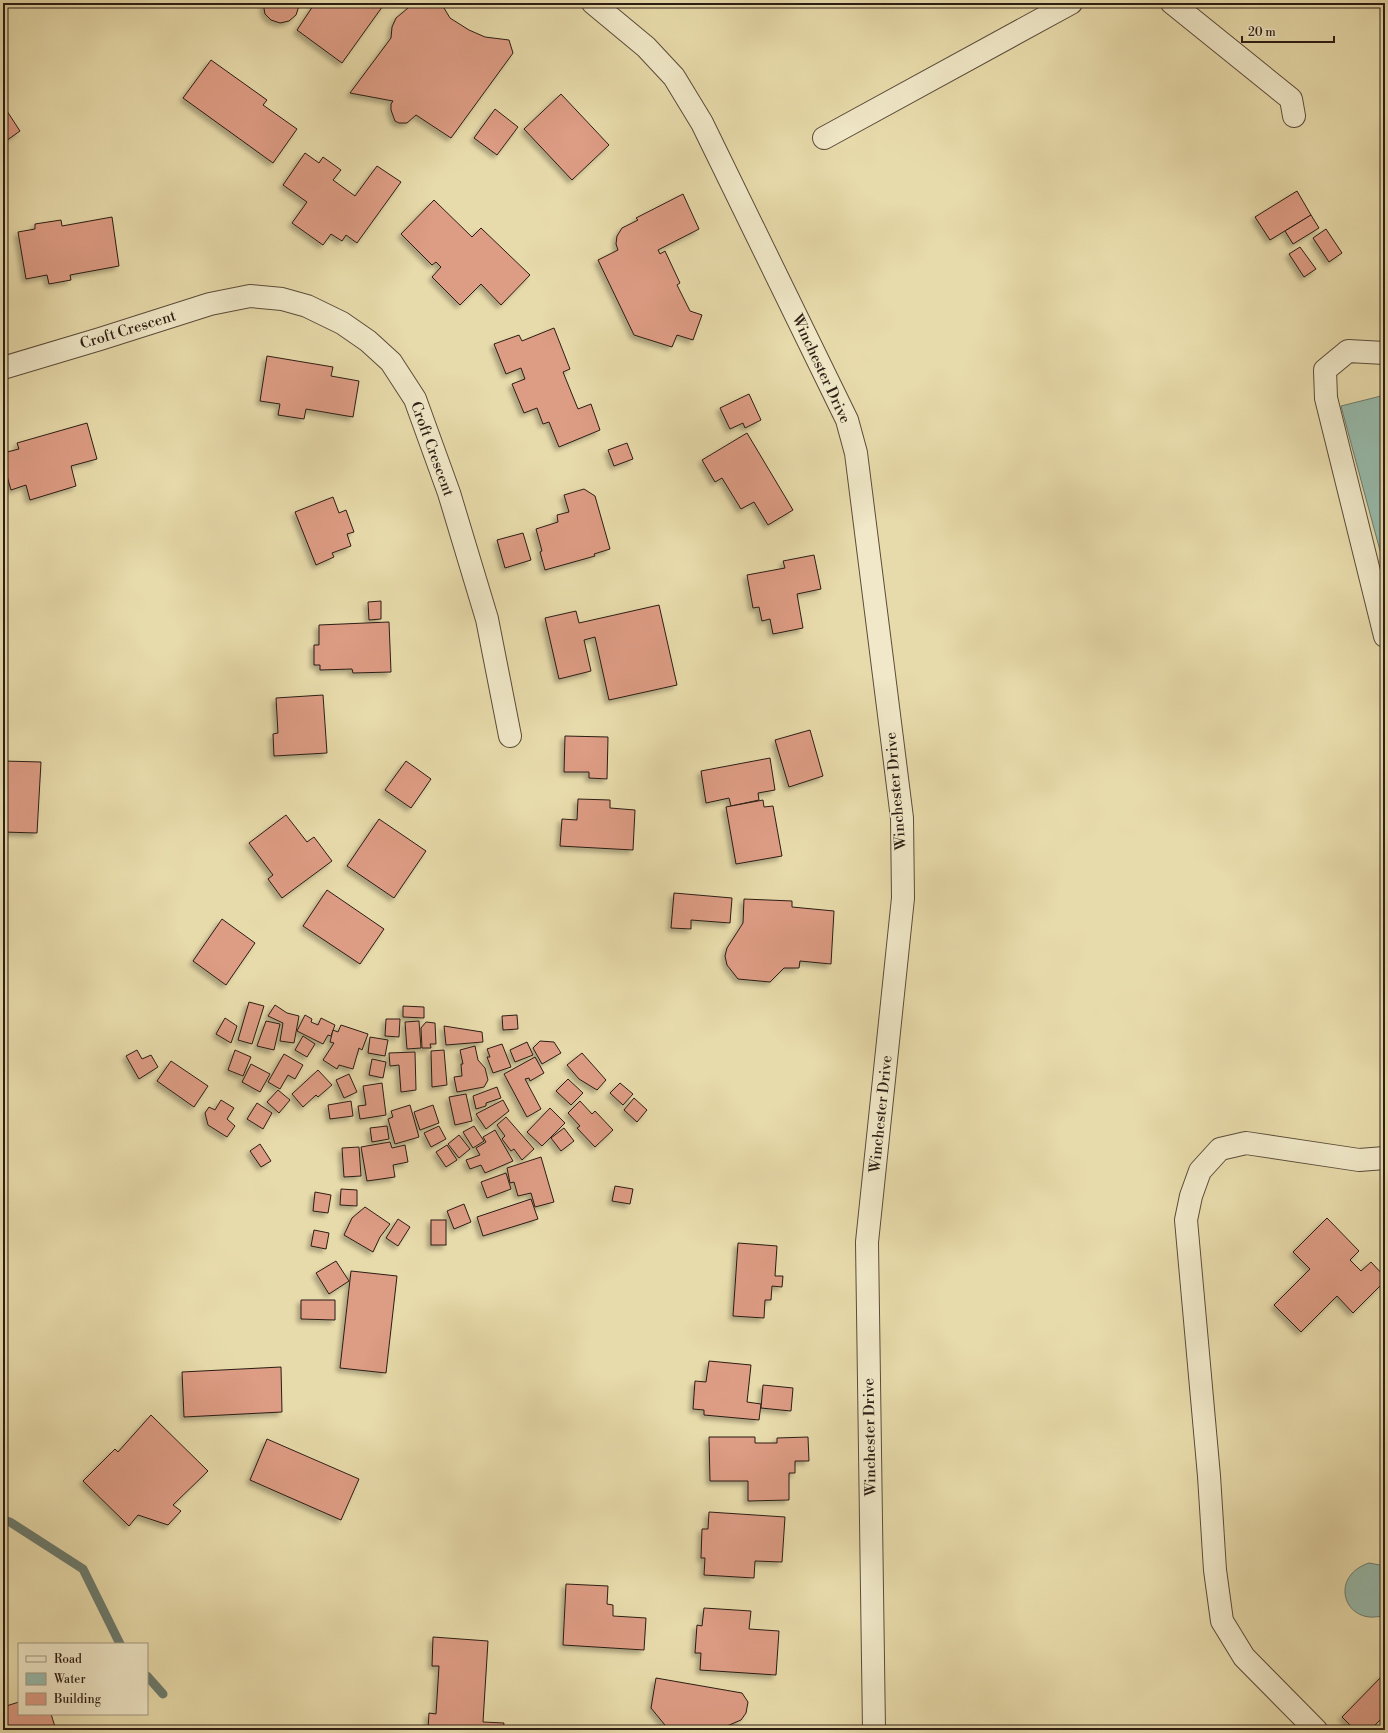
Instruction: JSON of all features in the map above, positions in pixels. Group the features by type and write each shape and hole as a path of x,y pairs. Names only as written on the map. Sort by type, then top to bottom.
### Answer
{"street":[{"name":"Winchester Drive","path":"593,3 646,46 674,77 702,124 847,420 856,453 902,818 903,898 867,1242 874,1730"},
{"path":"824,138 1071,3"},
{"path":"1172,3 1291,99 1294,116"},
{"name":"Croft Crescent","path":"3,368 210,304 250,296 282,299 307,306 342,323 368,341 390,362 415,399 444,479 487,619 510,736"},
{"path":"1385,353 1348,351 1325,370 1326,398 1385,636"},
{"path":"1316,1730 1244,1657 1222,1621 1215,1570 1209,1476 1186,1220 1191,1196 1200,1172 1220,1149 1246,1143 1359,1160 1385,1158"}],"water":[{"path":"1385,395 1385,569 1341,406"},
{"path":"1369,1563 1385,1566 1385,1615 1371,1617 1360,1614 1351,1608 1346,1599 1345,1589 1348,1579 1356,1570"}],"building":[{"path":"263,3 298,3 299,6 296,15 289,21 280,23 271,20 265,14"},
{"path":"315,3 385,3 342,63 297,30"},
{"path":"414,3 431,3 434,6 441,3 450,18 469,30 485,37 509,40 513,53 451,138 416,115 407,123 399,123 395,121 391,110 391,104 393,101 350,93 391,38 392,27 396,18"},
{"path":"211,60 267,100 263,105 297,129 273,163 183,98"},
{"path":"561,94 609,145 572,180 524,129"},
{"path":"3,105 20,131 3,143"},
{"path":"495,109 518,127 497,155 474,138"},
{"path":"305,153 319,163 323,157 341,170 333,180 355,196 377,166 401,182 357,243 346,235 342,241 331,234 323,245 292,223 307,202 283,185"},
{"path":"1297,191 1311,215 1270,240 1255,217"},
{"path":"683,194 699,229 658,250 660,254 665,251 680,283 677,285 690,311 702,315 693,340 677,335 672,347 634,335 598,260 618,250 616,244 617,236 622,228 638,220 636,218"},
{"path":"434,200 472,237 481,228 530,275 501,305 481,284 460,305 432,277 441,267 436,262 432,265 401,234"},
{"path":"1311,215 1319,228 1293,244 1285,231"},
{"path":"112,217 119,266 70,275 71,280 49,284 47,275 26,279 18,232 35,229 35,224 61,220 62,226"},
{"path":"1326,229 1342,253 1329,262 1313,238"},
{"path":"1300,247 1316,269 1304,277 1289,254"},
{"path":"554,328 570,369 563,372 578,409 591,404 600,430 559,447 549,422 543,424 537,408 524,413 512,384 525,379 521,368 506,374 494,344 519,335 522,341"},
{"path":"267,356 333,367 331,376 359,381 353,417 306,409 304,419 278,415 280,404 260,401"},
{"path":"749,394 761,420 745,428 743,423 730,429 720,408"},
{"path":"87,423 97,459 71,466 76,486 30,500 26,485 11,490 3,462 3,453 19,449 17,443"},
{"path":"747,433 793,510 768,525 754,502 741,509 722,478 715,482 702,460"},
{"path":"627,443 633,459 614,466 608,450"},
{"path":"584,489 595,496 610,549 594,554 595,556 545,570 536,529 558,522 557,515 569,512 564,495"},
{"path":"333,497 339,513 346,510 354,532 347,534 351,546 332,553 334,557 316,565 295,512"},
{"path":"523,533 531,560 505,568 497,540"},
{"path":"814,555 821,589 797,594 803,628 773,634 770,619 762,621 759,607 753,608 747,575 785,568 783,561"},
{"path":"381,601 381,619 369,620 368,602"},
{"path":"659,605 677,685 609,700 595,637 584,640 591,671 559,679 545,618 576,611 579,623"},
{"path":"389,622 391,672 353,673 352,669 320,670 320,665 314,665 314,645 319,645 319,625"},
{"path":"323,695 327,753 274,756 273,734 278,733 276,698"},
{"path":"810,730 823,776 789,787 775,740"},
{"path":"565,736 608,737 607,779 589,778 589,772 564,772"},
{"path":"770,758 775,790 758,793 759,800 731,806 729,798 706,803 701,771"},
{"path":"3,761 41,762 37,833 3,832"},
{"path":"406,761 431,779 411,808 385,790"},
{"path":"578,799 610,800 610,808 635,810 633,850 560,846 562,819 577,820"},
{"path":"763,800 764,807 773,806 782,856 736,864 726,807"},
{"path":"286,815 307,842 314,837 332,861 282,898 268,879 273,875 249,843"},
{"path":"379,819 426,851 394,898 347,866"},
{"path":"327,890 384,929 360,964 303,926"},
{"path":"674,893 732,898 730,923 691,920 691,929 671,928"},
{"path":"744,899 792,901 792,907 834,911 831,964 800,961 799,968 784,968 770,982 738,979 727,965 725,956 727,948 743,923"},
{"path":"222,919 255,943 226,985 193,961"},
{"path":"249,1002 264,1006 252,1044 238,1040"},
{"path":"275,1005 287,1013 299,1016 294,1043 280,1041 283,1023 268,1016"},
{"path":"403,1006 424,1007 424,1018 403,1017"},
{"path":"305,1015 312,1019 311,1022 318,1025 321,1018 335,1025 331,1036 328,1035 323,1044 297,1031"},
{"path":"517,1015 518,1029 503,1030 502,1016"},
{"path":"225,1018 237,1026 231,1043 216,1034"},
{"path":"386,1019 400,1019 399,1037 385,1036"},
{"path":"266,1021 280,1024 274,1050 257,1046"},
{"path":"419,1021 421,1048 407,1049 405,1022"},
{"path":"426,1022 435,1023 436,1044 430,1044 431,1048 422,1048 421,1028"},
{"path":"341,1025 368,1034 362,1050 359,1048 353,1069 339,1065 337,1069 323,1060 334,1043 330,1042 333,1030 338,1032"},
{"path":"444,1026 482,1032 483,1042 446,1045"},
{"path":"303,1036 315,1044 307,1057 295,1050"},
{"path":"370,1037 388,1040 385,1056 368,1053"},
{"path":"540,1041 554,1042 561,1053 542,1064 533,1048"},
{"path":"527,1042 533,1055 515,1062 510,1050"},
{"path":"502,1044 511,1067 493,1073 487,1057 490,1057 487,1049"},
{"path":"475,1046 478,1060 485,1068 488,1080 484,1087 457,1092 454,1077 462,1076 461,1064 463,1064 460,1050"},
{"path":"137,1050 142,1059 151,1055 158,1067 139,1079 126,1056"},
{"path":"235,1050 251,1057 243,1076 228,1070"},
{"path":"444,1050 447,1085 432,1087 431,1051"},
{"path":"415,1052 416,1090 401,1092 399,1065 390,1066 389,1053"},
{"path":"582,1053 606,1080 597,1090 579,1079 567,1065"},
{"path":"284,1054 303,1065 295,1079 288,1075 280,1089 268,1082"},
{"path":"535,1057 544,1073 530,1081 529,1078 525,1079 541,1109 527,1117 504,1074"},
{"path":"372,1059 386,1062 383,1078 369,1075"},
{"path":"171,1061 208,1086 194,1107 157,1081"},
{"path":"251,1064 270,1074 260,1092 242,1082"},
{"path":"318,1070 332,1085 318,1097 316,1095 303,1107 292,1094"},
{"path":"349,1074 357,1092 344,1098 336,1080"},
{"path":"568,1079 583,1093 571,1105 556,1091"},
{"path":"382,1083 386,1115 360,1119 358,1106 366,1105 363,1086"},
{"path":"620,1083 633,1094 623,1105 610,1093"},
{"path":"497,1087 501,1098 486,1103 486,1106 476,1109 473,1096"},
{"path":"278,1090 290,1100 279,1113 267,1102"},
{"path":"466,1094 472,1121 455,1125 449,1097"},
{"path":"634,1098 647,1110 637,1122 624,1110"},
{"path":"221,1100 234,1108 227,1119 235,1126 227,1137 208,1125 205,1113 209,1107 215,1110"},
{"path":"503,1100 509,1111 486,1129 476,1114"},
{"path":"351,1101 353,1116 330,1119 328,1105"},
{"path":"580,1101 592,1114 595,1111 613,1130 595,1147 577,1128 580,1126 568,1113"},
{"path":"257,1103 272,1113 263,1129 247,1119"},
{"path":"410,1105 419,1137 395,1144 388,1119 393,1117 391,1111"},
{"path":"433,1105 439,1123 420,1130 414,1112"},
{"path":"550,1108 565,1123 542,1146 527,1132"},
{"path":"506,1117 534,1149 522,1160 514,1149 511,1151 502,1139 505,1136 497,1125"},
{"path":"387,1126 389,1139 372,1142 370,1128"},
{"path":"439,1126 446,1139 431,1147 424,1133"},
{"path":"474,1126 484,1141 473,1148 463,1132"},
{"path":"564,1128 574,1141 561,1151 551,1138"},
{"path":"495,1130 513,1161 485,1173 481,1165 470,1169 466,1160 480,1155 476,1148 486,1142 483,1137"},
{"path":"459,1135 470,1149 459,1158 448,1144"},
{"path":"390,1142 392,1148 405,1145 408,1162 393,1165 395,1177 367,1181 361,1147"},
{"path":"260,1144 271,1161 261,1167 250,1151"},
{"path":"447,1145 457,1160 446,1167 436,1152"},
{"path":"359,1147 361,1176 344,1177 342,1148"},
{"path":"541,1157 554,1202 535,1207 531,1193 518,1196 514,1182 510,1183 507,1168"},
{"path":"506,1173 511,1189 487,1198 481,1182"},
{"path":"615,1186 633,1189 630,1204 612,1201"},
{"path":"341,1189 357,1190 357,1206 340,1205"},
{"path":"315,1192 331,1195 328,1213 313,1211"},
{"path":"531,1199 538,1219 483,1236 477,1217"},
{"path":"464,1204 471,1222 454,1229 447,1211"},
{"path":"365,1207 390,1224 380,1237 373,1252 344,1235 352,1218"},
{"path":"1327,1218 1359,1251 1350,1260 1361,1271 1371,1262 1385,1277 1385,1281 1353,1313 1337,1296 1301,1332 1274,1305 1310,1269 1293,1252"},
{"path":"398,1219 410,1227 398,1246 386,1238"},
{"path":"431,1220 446,1220 446,1245 431,1245"},
{"path":"314,1230 329,1233 326,1249 311,1246"},
{"path":"738,1243 777,1246 775,1276 783,1276 782,1287 772,1286 771,1300 765,1300 764,1318 733,1316"},
{"path":"336,1261 349,1281 329,1294 316,1273"},
{"path":"351,1271 397,1276 386,1373 340,1368"},
{"path":"301,1300 335,1300 335,1320 301,1319"},
{"path":"709,1361 751,1365 747,1402 761,1404 759,1420 704,1415 704,1410 693,1409 695,1381 706,1382"},
{"path":"281,1367 282,1412 184,1417 182,1372"},
{"path":"763,1385 793,1388 791,1411 761,1408"},
{"path":"151,1415 208,1471 173,1505 181,1511 168,1525 138,1515 129,1526 83,1481 115,1449 118,1452"},
{"path":"709,1437 755,1437 755,1443 777,1443 777,1438 808,1437 809,1461 795,1461 795,1473 789,1473 789,1500 748,1501 748,1481 710,1481"},
{"path":"267,1439 359,1479 341,1520 250,1480"},
{"path":"709,1512 785,1517 782,1562 755,1561 754,1578 704,1575 705,1558 701,1558 702,1529 708,1529"},
{"path":"566,1584 608,1586 607,1604 613,1605 613,1616 646,1618 644,1650 563,1645"},
{"path":"704,1608 751,1611 749,1629 779,1631 776,1675 700,1670 701,1653 695,1653 697,1625 702,1626"},
{"path":"433,1637 488,1641 483,1722 504,1723 503,1730 428,1730 429,1713 436,1714 439,1666 432,1666"},
{"path":"1385,1673 1385,1715 1370,1730 1355,1730 1342,1717"},
{"path":"656,1678 742,1693 748,1702 746,1713 741,1720 727,1726 724,1730 669,1730 651,1708"},
{"path":"18,1702 18,1715 51,1715 56,1730 3,1730 3,1707"}],"waterway":[{"path":"3,1520 10,1522 83,1569 120,1643"},
{"path":"148,1677 163,1694"}]}
